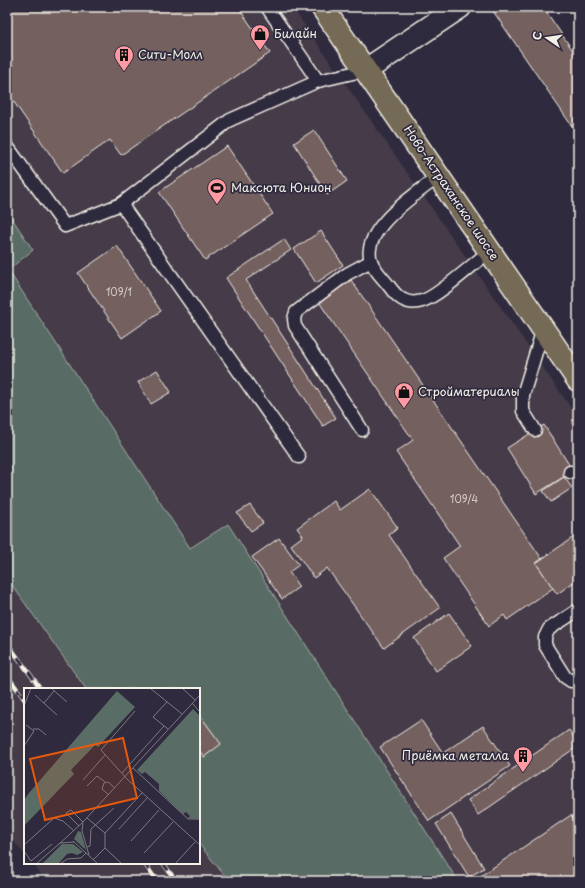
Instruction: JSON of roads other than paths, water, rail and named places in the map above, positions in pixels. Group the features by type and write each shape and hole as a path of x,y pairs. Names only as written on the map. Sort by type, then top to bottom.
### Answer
{"main road":[{"name":"Ново-Астраханское шоссе","path":"322,7 440,176 578,380"}],"street":[{"path":"366,70 460,7"}],"lane":[{"path":"267,7 318,81"},
{"path":"7,146 64,226 121,204 230,120 318,81 366,70"},
{"path":"440,176 395,211 379,228 371,241 369,251 371,261 376,270 398,298 409,302 422,301 441,289 490,251"},
{"path":"121,204 299,457"},
{"path":"362,430 295,326 294,319 296,312 301,308 347,274 371,261"},
{"path":"535,430 523,411 523,395 543,329"},
{"path":"578,610 549,629 545,636 545,645 564,677 571,682 578,681"}],"railway":[{"path":"7,643 40,688"},
{"path":"7,675 24,699"},
{"path":"145,864 157,881"},
{"path":"164,864 176,881"}],"place":[{"name":"Билайн","path":"260,51"},
{"name":"Сити-Молл","path":"124,72"},
{"name":"Максюта Юнион","path":"217,205"},
{"name":"Стройматериалы","path":"404,409"},
{"name":"Приёмка металла","path":"523,773"}]}
